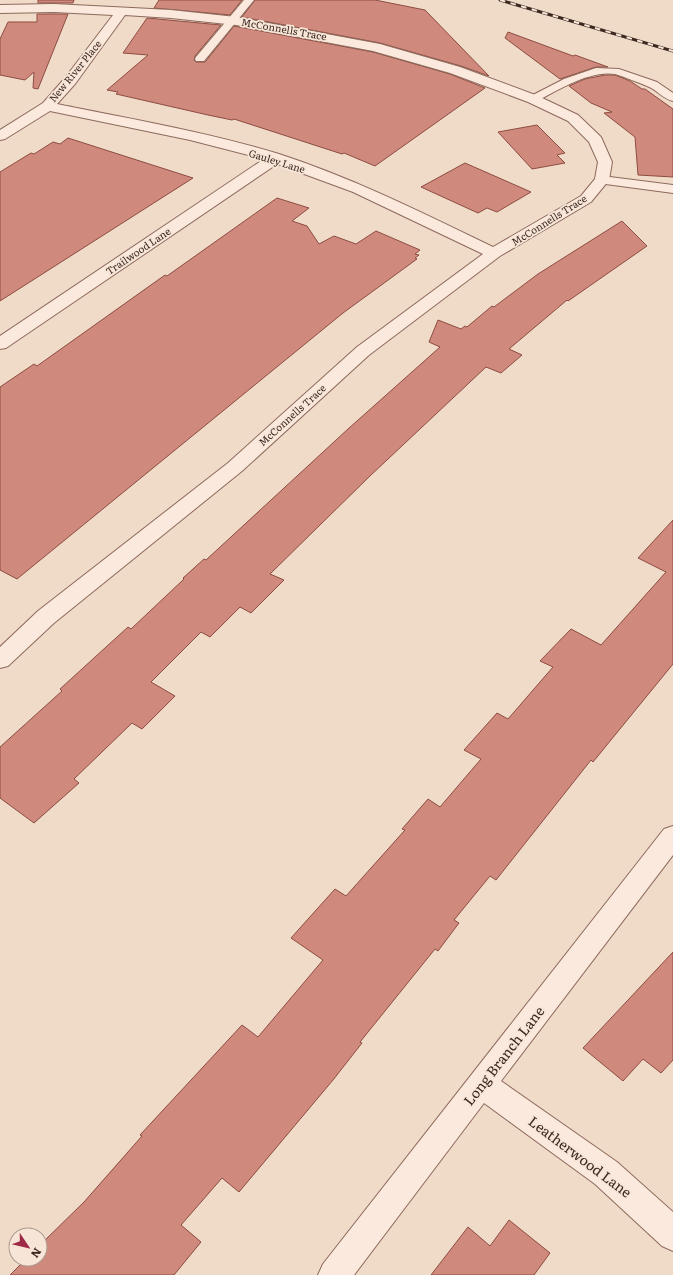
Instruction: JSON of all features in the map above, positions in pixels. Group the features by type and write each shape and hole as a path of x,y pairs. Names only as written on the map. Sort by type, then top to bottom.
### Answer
{"street":[{"name":"McConnells Trace","path":"0,9 54,8 122,11 233,20 374,47 455,70 533,99 573,118 596,140 605,162 602,180 586,199 494,253 363,351 235,467 46,617 0,660"},
{"name":"New River Place","path":"0,136 48,106 70,81 122,11"},
{"name":"Gauley Lane","path":"48,106 195,137 276,158 362,190 494,253"},
{"name":"Trailwood Lane","path":"0,344 276,158"},
{"name":"Long Branch Lane","path":"334,1275 673,836"},
{"name":"Leatherwood Lane","path":"482,1084 606,1173 673,1234"}],"lane":[{"path":"200,59 249,0"},
{"path":"533,99 568,81 596,70 616,71 653,84 673,98"},
{"path":"602,180 673,189"}],"building":[{"path":"38,0 74,0 73,3 38,3"},
{"path":"159,0 242,0 230,15 154,8"},
{"path":"255,0 375,0 425,10 489,76 461,66 380,43 242,17"},
{"path":"37,14 68,14 38,89 33,88 34,72 25,80 0,75 0,39 8,22 37,22"},
{"path":"147,18 221,25 195,56 194,60 196,62 205,62 234,26 373,52 450,74 485,88 375,166 344,153 342,154 234,119 232,120 208,115 116,94 118,92 107,90 148,55 123,53"},
{"path":"508,32 608,67 596,67 560,79 505,38"},
{"path":"605,75 615,75 630,81 642,89 645,89 673,109 673,177 638,175 635,137 604,113 612,112 591,103 569,86 585,79"},
{"path":"537,125 565,153 557,155 565,163 532,169 498,132"},
{"path":"68,138 193,178 0,301 0,172 31,153 34,154 53,142 60,144"},
{"path":"465,163 531,192 497,212 487,208 478,213 421,187"},
{"path":"277,198 309,208 292,221 307,226 319,244 334,236 356,244 376,231 420,250 415,254 419,255 415,258 417,259 343,313 17,579 0,570 0,387 34,364 37,366"},
{"path":"622,221 647,246 568,301 567,300 509,349 522,355 501,373 486,367 371,475 270,574 284,580 251,613 240,607 210,637 201,632 151,682 175,696 142,729 132,723 74,779 79,783 34,823 0,798 0,747 62,691 60,689 128,627 131,629 184,579 183,578 204,559 206,560 348,429 440,347 429,342 438,320 461,329 465,326 467,327 492,306 494,307 538,274"},
{"path":"673,520 673,664 593,762 591,760 496,880 490,876 454,920 459,923 438,951 435,949 360,1042 362,1043 333,1080 239,1192 222,1178 181,1225 201,1242 174,1275 10,1275 18,1267 48,1267 48,1237 84,1202 142,1136 140,1135 242,1025 258,1037 323,960 291,938 335,889 346,896 405,830 402,829 428,799 440,807 481,759 464,750 497,713 508,719 553,667 540,661 571,629 601,645 666,572 638,558"},
{"path":"673,952 673,1060 661,1073 643,1059 623,1081 583,1048"},
{"path":"509,1220 550,1253 534,1275 431,1275 468,1227 490,1246"}],"railway":[{"path":"500,0 673,51"}]}
